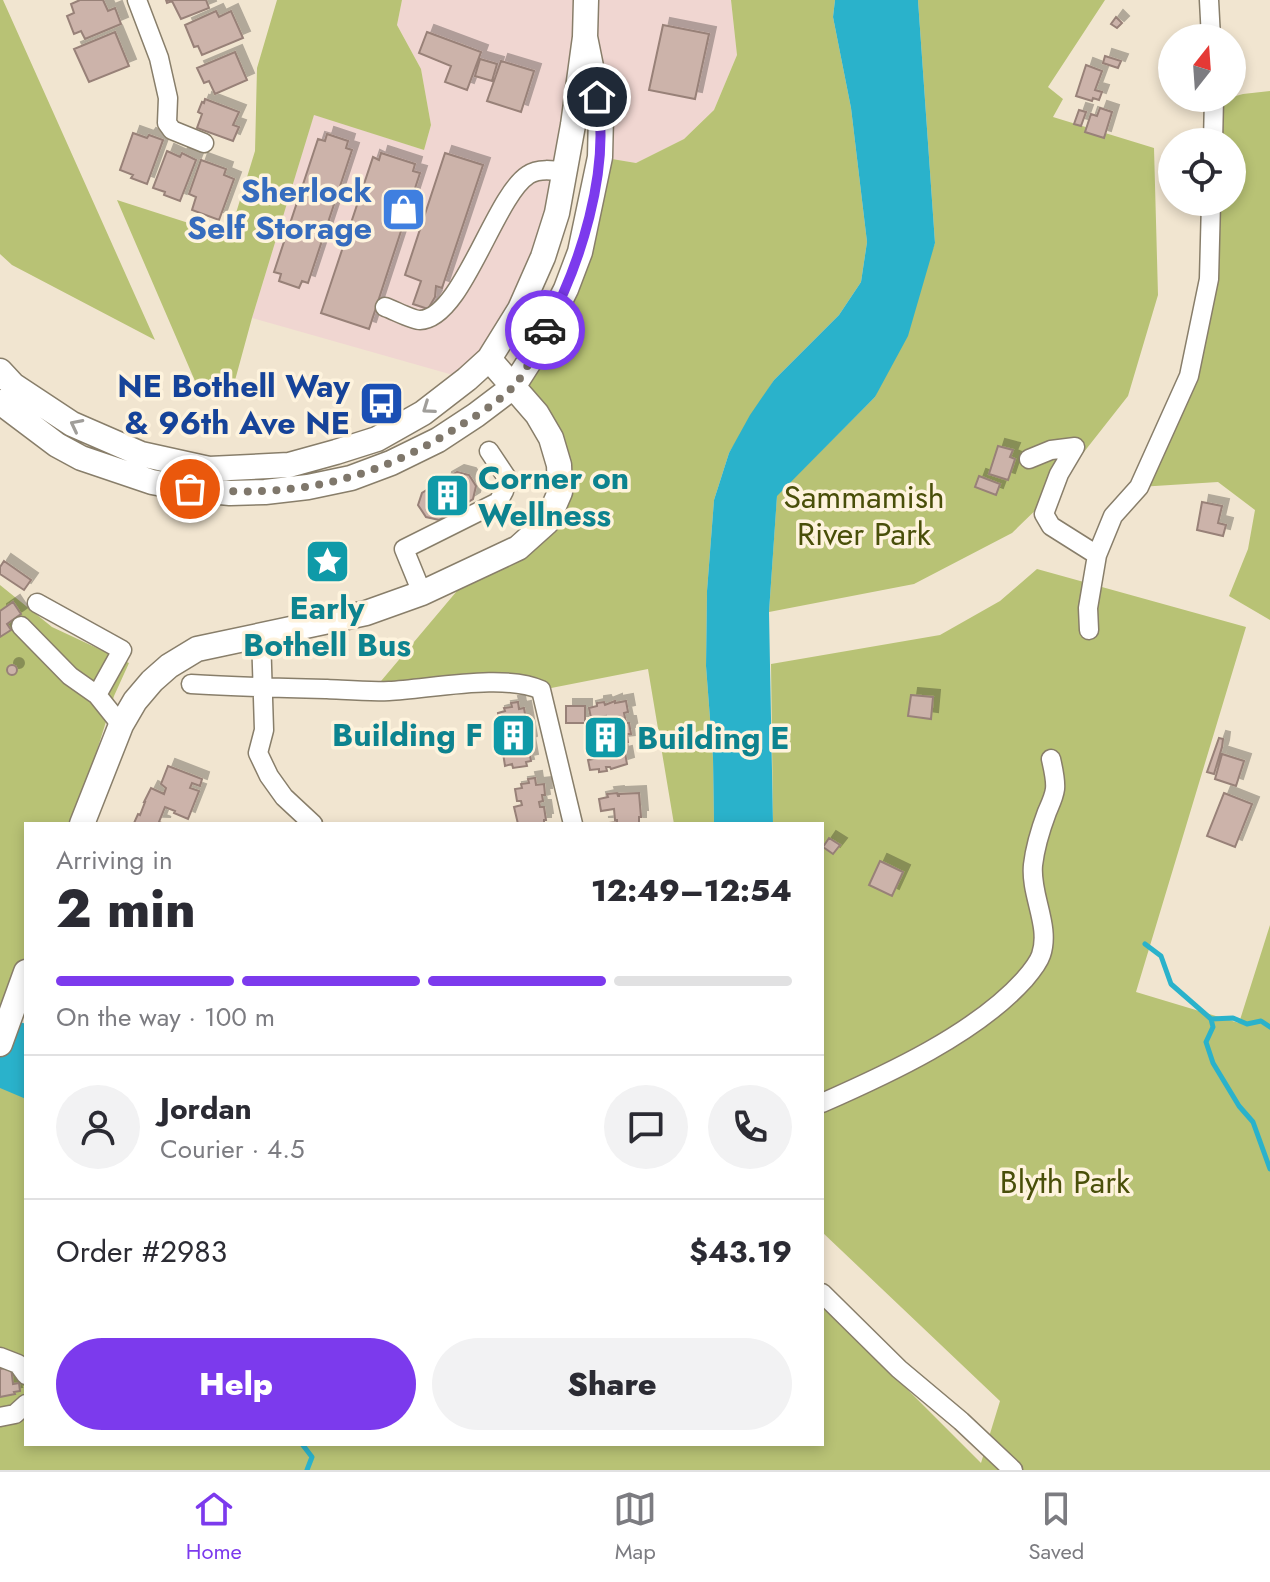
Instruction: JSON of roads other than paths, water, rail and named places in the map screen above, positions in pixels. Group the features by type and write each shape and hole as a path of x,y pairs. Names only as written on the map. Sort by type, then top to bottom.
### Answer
{"main road":[{"path":"0,371 13,385 72,424 141,454 209,469 289,465 377,439 423,413 489,359 520,309 543,257 557,213 564,172 585,37 586,0"},
{"path":"0,402 57,445 81,458 152,482 230,493 308,487 351,478 438,440 513,387 566,289 580,252 600,157 601,116 585,37"},
{"path":"83,822 121,725 135,701 169,666 197,649 366,613 422,593 518,548 547,522 560,492 559,465 551,438 537,414 489,359"},
{"path":"0,1044 24,977"}],"street":[{"path":"137,0 159,58 168,98 167,119 172,130 204,143"},
{"path":"1209,0 1210,24"},
{"path":"385,307 419,320 434,316 450,302 510,195 529,174 550,170 564,172"},
{"path":"1089,630 1088,608 1097,555 1113,516 1139,487 1189,376 1209,279 1211,216"},
{"path":"1029,459 1051,450 1075,447 1059,474 1044,514 1051,526 1097,555"},
{"path":"422,593 404,549 498,502 507,478 489,451"},
{"path":"37,603 122,650 97,695"},
{"path":"21,626 70,676 97,695 121,725"},
{"path":"261,635 264,730 258,753 284,797 311,822"},
{"path":"191,684 388,691 428,686 527,684 541,690 573,822"},
{"path":"824,1102 921,1056 971,1024 1015,990 1041,957 1044,937 1033,885 1033,864 1055,790 1051,759"},
{"path":"824,1295 899,1369 1013,1470"},
{"path":"0,1357 18,1364 24,1372"},
{"path":"0,1417 15,1414 24,1406"}],"water":[{"path":"835,0 918,0 935,243 908,336 875,397 777,496 769,612 773,822 714,822 706,666 707,591 714,500 729,453 750,415 774,380 839,315 861,282 867,242 851,108 833,17"},
{"path":"0,1015 24,1023 24,1098 0,1088"}],"waterway":[{"path":"1145,944 1161,956 1171,984 1211,1019 1213,1027 1206,1042 1213,1063 1239,1106 1253,1122 1270,1169"},
{"path":"1211,1019 1233,1018 1247,1024 1261,1021 1270,1027"},
{"path":"304,1446 312,1457 307,1470"}],"place":[{"name":"Sherlock Self Storage","path":"403,209"},
{"name":"NE Bothell Way & 96th Ave NE","path":"381,404"},
{"name":"Corner on Wellness","path":"447,496"},
{"name":"Early Bothell Bus","path":"327,561"},
{"name":"Building F","path":"514,735"},
{"name":"Building E","path":"606,738"}],"park label":[{"name":"Sammamish River Park","path":"864,516"},
{"name":"Blyth Park","path":"1065,1182"}]}
